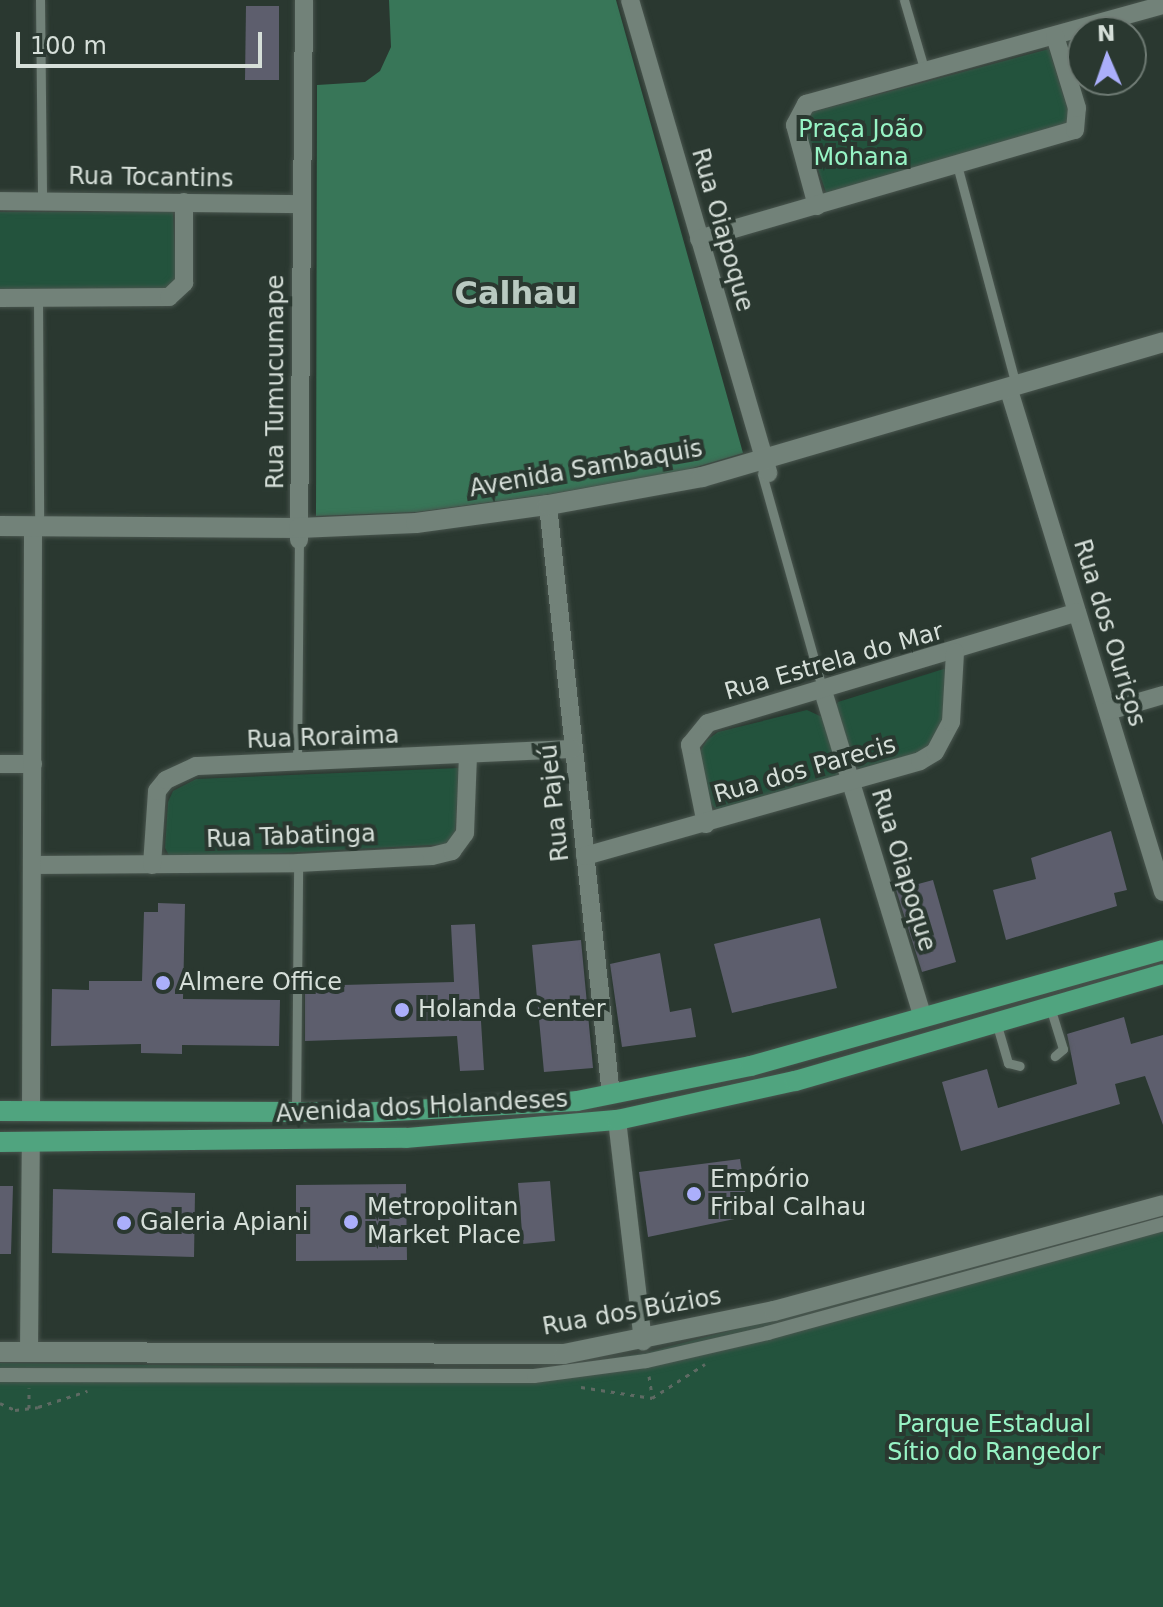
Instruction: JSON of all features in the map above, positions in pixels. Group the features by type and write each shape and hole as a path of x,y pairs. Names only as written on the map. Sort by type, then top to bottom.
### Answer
{"main road":[{"name":"Avenida Sambaquis","path":"0,526 35,531 299,534 548,511 764,469 1163,342"},
{"name":"Avenida Sambaquis","path":"1012,390 1163,357"},
{"name":"Avenida Sambaquis","path":"0,539 35,531"},
{"name":"Avenida dos Holandeses","path":"0,1111 296,1112 479,1108 611,1095 751,1066 1163,950"},
{"name":"Avenida dos Holandeses","path":"0,1142 406,1138 617,1120 795,1081 1163,974"},
{"path":"0,1133 91,1131 101,1124 101,1112"},
{"name":"Rua dos Búzios","path":"0,1352 496,1357 564,1354 643,1341 774,1311 1163,1205"}],"street":[{"name":"Rua Tumucumape","path":"299,534 304,0"},
{"name":"Rua Oiapoque","path":"630,0 764,469"},
{"path":"817,206 795,125 799,109 1163,5"},
{"path":"699,239 1075,130 1077,108 1055,36"},
{"name":"Rua Tocantins","path":"0,201 302,204"},
{"path":"0,298 169,297 184,283 184,202"},
{"name":"Rua dos Ouriços","path":"1012,390 1163,892"},
{"name":"Rua Pajeú","path":"548,511 611,1095"},
{"path":"31,1111 35,531"},
{"name":"Rua Estrela do Mar","path":"706,824 691,762 695,733 708,723 955,652 1077,612"},
{"name":"Rua dos Parecis","path":"585,856 852,784 935,752 951,722 955,652"},
{"name":"Rua Oiapoque","path":"823,691 923,1018"},
{"path":"1108,711 1163,695"},
{"name":"Rua Roraima","path":"152,865 157,791 166,780 196,766 297,764 573,749"},
{"name":"Rua Tabatinga","path":"32,865 298,863 452,851 467,822 468,756"},
{"path":"0,764 33,764"},
{"path":"617,1120 643,1341"},
{"path":"29,1352 31,1142"},
{"path":"0,1375 534,1376 646,1361 768,1333 1163,1224"}],"lane":[{"path":"40,0 42,201"},
{"path":"904,0 925,72"},
{"name":"Rua dos Ouriços","path":"957,165 1012,390"},
{"path":"35,531 38,298"},
{"path":"764,469 823,691"},
{"name":"Rua Tumucumape","path":"297,764 299,534"},
{"path":"296,1112 298,863"},
{"path":"1050,1007 1063,1049 1055,1056"},
{"path":"996,1022 1008,1063 1020,1066"}],"green space":[{"path":"389,0 616,0 743,453 686,470 551,494 417,512 316,516 317,85 365,82 380,71 391,47"},
{"name":"Praça João Mohana","path":"1049,49 1071,120 1066,127 828,198 801,121 805,114"},
{"path":"0,212 173,212 176,282 160,293 0,291"},
{"path":"950,667 941,734 930,748 866,773 857,767 835,708 838,702"},
{"path":"807,710 822,717 840,769 837,778 717,810 710,803 699,753 707,740 718,732"},
{"path":"459,768 455,834 449,844 171,859 165,848 168,802 173,791 196,779"},
{"name":"Parque Estadual Sítio do Rangedor","path":"1163,1217 1163,1607 0,1607 0,1363 538,1370 645,1353"}],"building":[{"path":"246,6 279,6 279,80 245,80"},
{"path":"1111,831 1127,890 1114,893 1117,906 1006,940 993,890 1036,879 1031,858"},
{"path":"933,880 956,962 922,972 896,890"},
{"path":"158,903 185,904 183,999 280,1000 279,1046 182,1045 182,1054 141,1053 141,1044 51,1046 52,989 89,990 89,981 142,981 144,912 158,912"},
{"path":"820,918 837,988 732,1013 714,944"},
{"path":"475,924 484,1070 460,1071 457,1036 305,1041 305,986 454,982 451,925"},
{"path":"581,940 593,1068 544,1072 532,945"},
{"path":"660,953 670,1012 691,1008 696,1037 622,1047 610,964"},
{"path":"1124,1017 1131,1044 1163,1035 1163,1125 1145,1076 1115,1084 1120,1104 961,1151 942,1082 987,1069 998,1108 1077,1084 1067,1034"},
{"name":"Empório Fribal Calhau","path":"740,1159 749,1216 648,1237 639,1172"},
{"path":"550,1181 555,1241 523,1244 518,1183"},
{"name":"Metropolitan Market Place","path":"406,1184 407,1260 296,1261 296,1185"},
{"path":"0,1186 13,1186 11,1254 0,1254"},
{"name":"Galeria Apiani","path":"53,1189 195,1193 194,1257 52,1253"}],"place":[{"name":"Almere Office","path":"163,983"},
{"name":"Holanda Center","path":"402,1010"},
{"name":"Empório Fribal Calhau","path":"694,1194"},
{"name":"Metropolitan Market Place","path":"351,1222"},
{"name":"Galeria Apiani","path":"124,1223"}],"district":[{"name":"Calhau","path":"516,293"}]}
